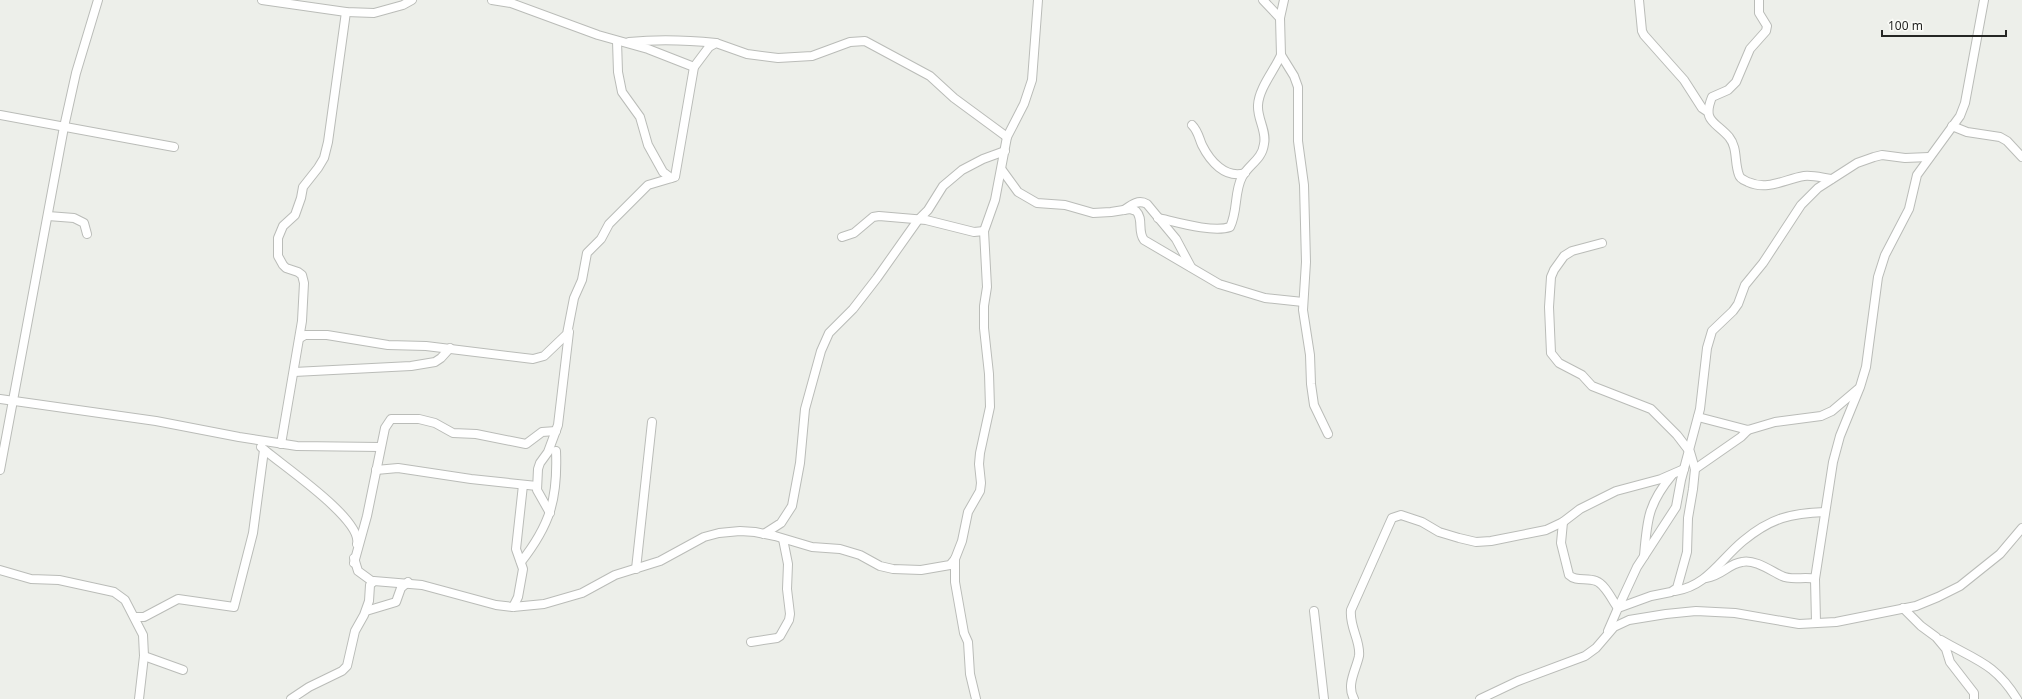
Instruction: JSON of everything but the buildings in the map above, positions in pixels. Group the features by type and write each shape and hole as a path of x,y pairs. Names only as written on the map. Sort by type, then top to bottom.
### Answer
{"street":[{"path":"0,466 64,127 76,73 98,0"},
{"path":"262,0 346,12 374,13 390,9 412,0"},
{"path":"492,0 510,3 648,49 694,67"},
{"path":"976,699 970,674 968,642 964,633 955,582 955,560 962,541 968,512 981,488 980,453 990,407 989,374 984,328 984,306 987,287 984,231 995,200 1008,138 1024,104 1032,80 1038,0"},
{"path":"1263,0 1280,18"},
{"path":"1158,218 1225,229 1230,227 1238,187 1245,173 1259,159 1264,145 1265,136 1258,105 1263,89 1275,69 1281,55 1280,18 1284,0"},
{"path":"1638,0 1642,31 1644,35 1684,80 1702,108 1708,112"},
{"path":"1760,0 1759,13 1766,26 1766,31 1750,49 1736,82 1728,90 1712,97 1708,112 1710,120 1730,138 1736,152 1739,175 1742,180 1759,186 1779,183 1804,176 1832,179"},
{"path":"1816,622 1815,579 1833,462 1840,436 1860,387 1866,367 1878,277 1885,255 1909,209 1917,175 1960,116 1965,103 1984,0"},
{"path":"281,444 300,338 304,283 302,275 286,268 283,265 278,256 278,238 284,226 295,215 305,183 318,168 324,158 346,12"},
{"path":"621,41 664,39 683,42 716,43 747,54 778,58 812,56 850,42 865,41 930,76 954,98 1008,138"},
{"path":"621,41 618,72 622,92 640,117 648,145 663,172 671,178"},
{"path":"550,514 537,486 540,463 548,452 556,431 574,298 582,280 585,260 589,251 601,239 609,224 648,185 675,176 678,169 694,67 709,47 716,43"},
{"path":"1281,55 1294,76 1298,87 1298,142 1304,185 1306,262 1303,302 1314,405 1328,434"},
{"path":"0,115 174,147"},
{"path":"1192,125 1208,155 1223,170 1233,175 1245,173"},
{"path":"1952,126 1967,132 2000,138 2007,141 2022,157"},
{"path":"764,534 781,522 792,506 801,456 805,409 821,352 829,333 853,309 918,220 928,210 943,186 983,159 1005,151"},
{"path":"1480,699 1518,681 1585,656 1596,648 1608,632 1637,567 1676,507 1702,399 1707,348 1712,331 1738,304 1745,285 1764,263 1801,204 1818,188 1857,163 1882,155 1905,158 1929,157"},
{"path":"1002,170 1018,192 1037,203 1065,205 1093,212 1122,211 1130,209 1136,211 1140,218 1140,232 1144,240 1219,284 1248,294 1284,301 1303,302"},
{"path":"1122,211 1135,203 1143,202 1176,239 1192,269"},
{"path":"48,216 79,220 84,223 87,234"},
{"path":"842,237 854,233 872,217 918,220 974,232 984,231"},
{"path":"1602,243 1564,256 1554,270 1551,277 1551,353 1559,363 1582,375 1592,386 1651,409 1677,435 1690,452 1695,469 1688,529 1687,552 1678,588 1675,591"},
{"path":"300,338 305,335 327,334 388,345 450,348 492,355 538,358 544,356 562,341 569,329"},
{"path":"294,372 411,366 435,362 450,348"},
{"path":"1695,469 1741,437 1748,430 1775,422 1821,416 1832,411 1860,387"},
{"path":"0,399 156,421 281,444 297,446 380,447"},
{"path":"1698,417 1748,430"},
{"path":"354,563 380,447 388,422 396,418 419,419 435,423 453,433 476,434 526,444 542,432 556,431"},
{"path":"636,569 652,422"},
{"path":"249,439 321,495 350,524 357,537 354,563 358,571 373,582 408,582 447,591 496,606 513,607 544,604 561,600 585,591 610,577 660,561 710,535 740,531 764,534 812,548 840,549 851,552 880,566 893,569 921,570 944,567 955,560"},
{"path":"135,618 144,617 178,599 234,607 253,533 264,450"},
{"path":"521,562 539,538 550,514 553,503 556,451"},
{"path":"376,470 398,468 471,479 537,486"},
{"path":"1354,699 1351,689 1359,656 1359,648 1351,624 1351,610 1392,518 1401,515 1413,518 1439,532 1476,542 1491,541 1546,530 1563,522 1580,509 1616,491 1673,474 1684,469"},
{"path":"1644,557 1647,523 1653,503 1659,491 1673,474"},
{"path":"513,607 518,597 523,569 516,549 523,485"},
{"path":"1706,578 1743,541 1775,520 1799,512 1825,512"},
{"path":"1563,522 1561,543 1569,575 1576,579 1595,580 1600,583 1618,608"},
{"path":"1608,632 1621,623 1630,620 1696,611 1735,613 1799,624 1836,622 1904,608 1938,597 1960,586 2000,554 2022,528"},
{"path":"751,642 780,636 789,620 790,610 787,589 788,564 783,539"},
{"path":"1618,608 1651,596 1685,589 1706,578 1717,576 1729,567 1744,561 1769,569 1786,578 1815,579"},
{"path":"0,570 31,579 59,580 114,592 125,600 143,635 144,656 138,699"},
{"path":"291,699 304,690 342,671 347,666 355,631 366,611 369,601 369,588 373,582"},
{"path":"366,611 396,602 401,588 408,582"},
{"path":"1904,608 1921,626 1936,637 1988,665 2008,684 2017,699"},
{"path":"1314,611 1324,699"},
{"path":"1936,637 1946,649 1950,662 1974,693 1974,699"},
{"path":"144,656 183,670"}]}
